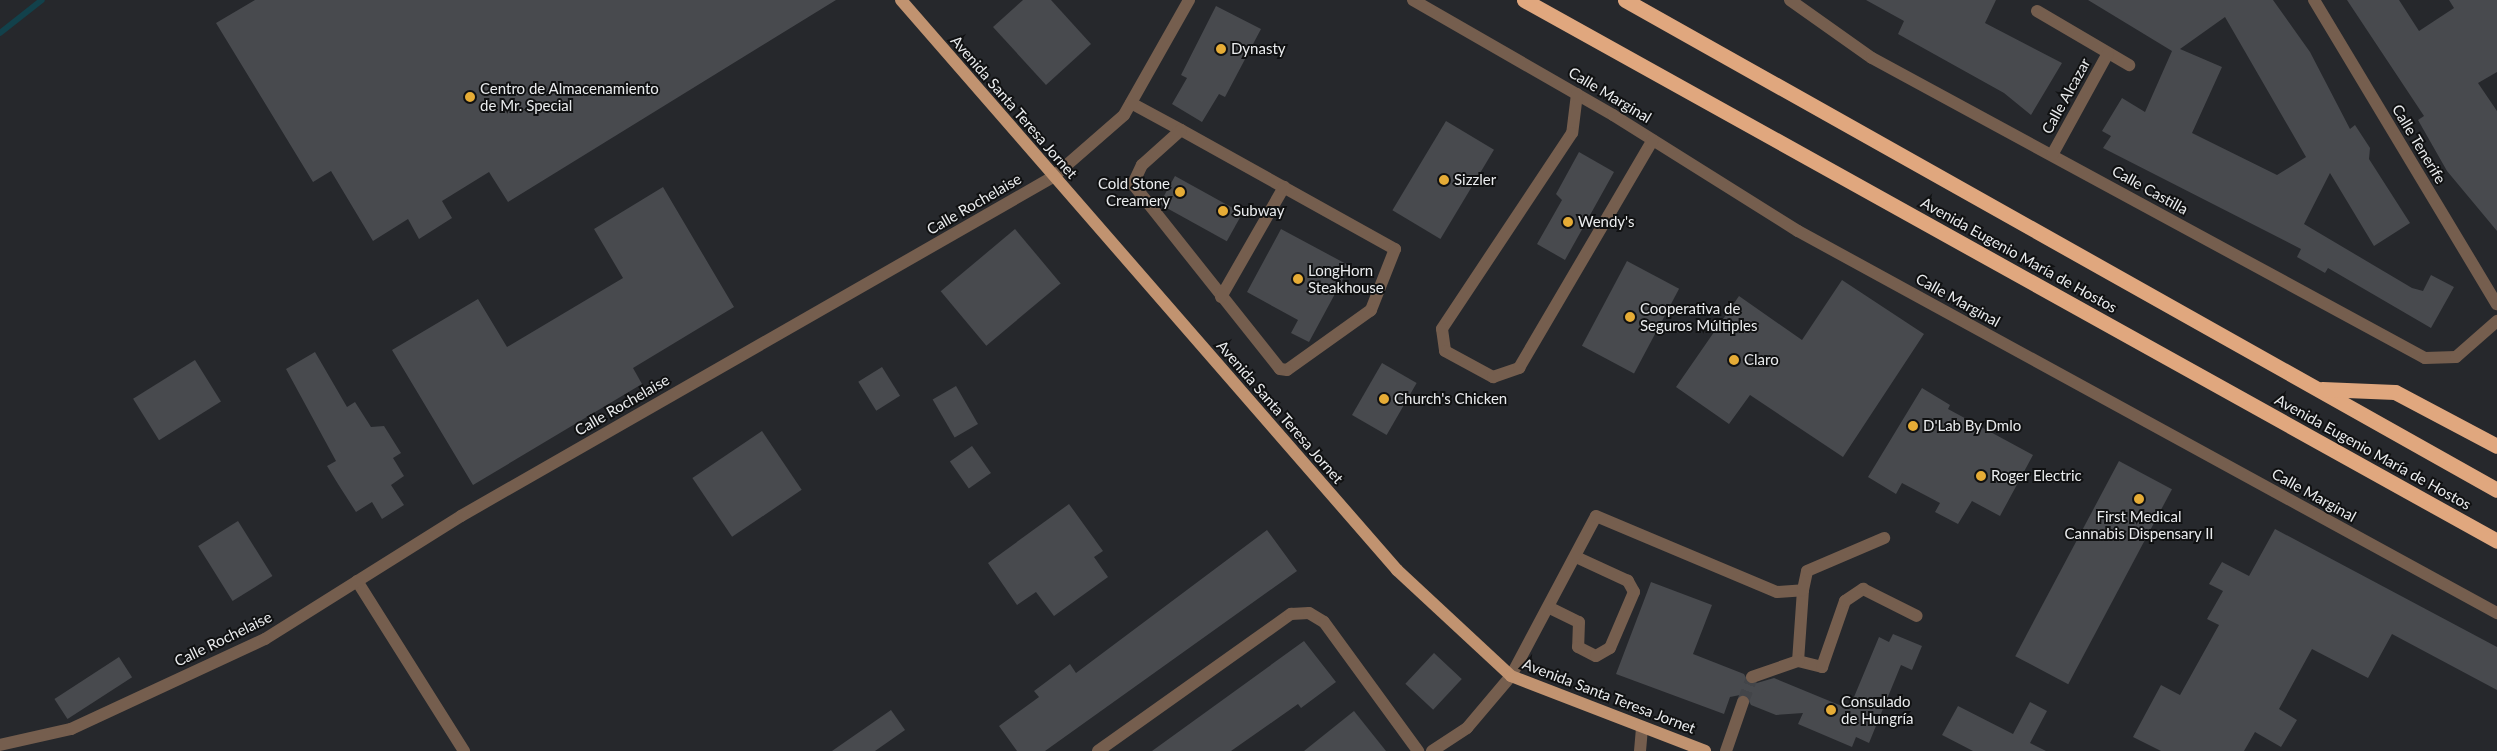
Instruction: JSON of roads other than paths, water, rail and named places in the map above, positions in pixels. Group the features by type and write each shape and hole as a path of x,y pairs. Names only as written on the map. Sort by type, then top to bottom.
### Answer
{"highway":[{"name":"Avenida Eugenio María de Hostos","path":"1524,0 2497,541"},
{"name":"Avenida Eugenio María de Hostos","path":"1625,0 2497,490"},
{"path":"2317,389 2395,392 2497,446"}],"main road":[{"name":"Avenida Santa Teresa Jornet","path":"901,0 1052,177 1397,570 1511,676 1705,751"}],"street":[{"name":"Calle Rochelaise","path":"0,745 71,729 265,639 470,511 1052,177 1124,115 1189,0"},
{"name":"Calle Marginal","path":"1413,0 1577,94 1798,231 2497,614"},
{"name":"Calle Castilla","path":"1790,0 1872,58 2424,358 2456,357 2497,321"},
{"name":"Calle Tenerife","path":"2314,0 2497,304"},
{"name":"Calle Alcazar","path":"2037,11 2129,65"},
{"name":"Calle Alcazar","path":"2052,155 2108,53"},
{"path":"1577,94 1572,132 1442,329 1445,351 1494,377 1519,368 1653,140"},
{"path":"1131,103 1181,130 1395,249 1371,310 1287,370 1280,369 1221,298 1133,184 1142,165 1181,130"},
{"path":"1221,298 1284,187"},
{"path":"1432,751 1468,728 1511,676 1550,608 1596,516 1777,592 1803,590"},
{"path":"1798,661 1803,590 1807,571 1884,538"},
{"path":"1550,608 1580,622 1578,647 1596,656 1610,648 1634,592 1628,580 1576,556"},
{"path":"357,581 464,751"},
{"path":"1752,677 1798,661 1822,667 1845,601 1864,589 1917,616"},
{"path":"1098,751 1291,614 1309,613 1324,622 1418,751"},
{"path":"1726,751 1743,702"},
{"path":"1640,751 1642,727"}],"waterway":[{"path":"0,33 42,0"}],"tunnel":[{"path":"1743,702 1752,677"}],"place":[{"name":"Dynasty","path":"1221,49"},
{"name":"Centro de Almacenamiento de Mr. Special","path":"470,97"},
{"name":"Sizzler","path":"1444,180"},
{"name":"Cold Stone Creamery","path":"1180,192"},
{"name":"Subway","path":"1223,211"},
{"name":"Wendy's","path":"1568,222"},
{"name":"LongHorn Steakhouse","path":"1298,279"},
{"name":"Cooperativa de Seguros Múltiples","path":"1630,317"},
{"name":"Claro","path":"1734,360"},
{"name":"Church's Chicken","path":"1384,399"},
{"name":"D'Lab By Dmlo","path":"1913,426"},
{"name":"Roger Electric","path":"1981,476"},
{"name":"First Medical Cannabis Dispensary II","path":"2139,499"},
{"name":"Consulado de Hungría","path":"1831,710"}]}
